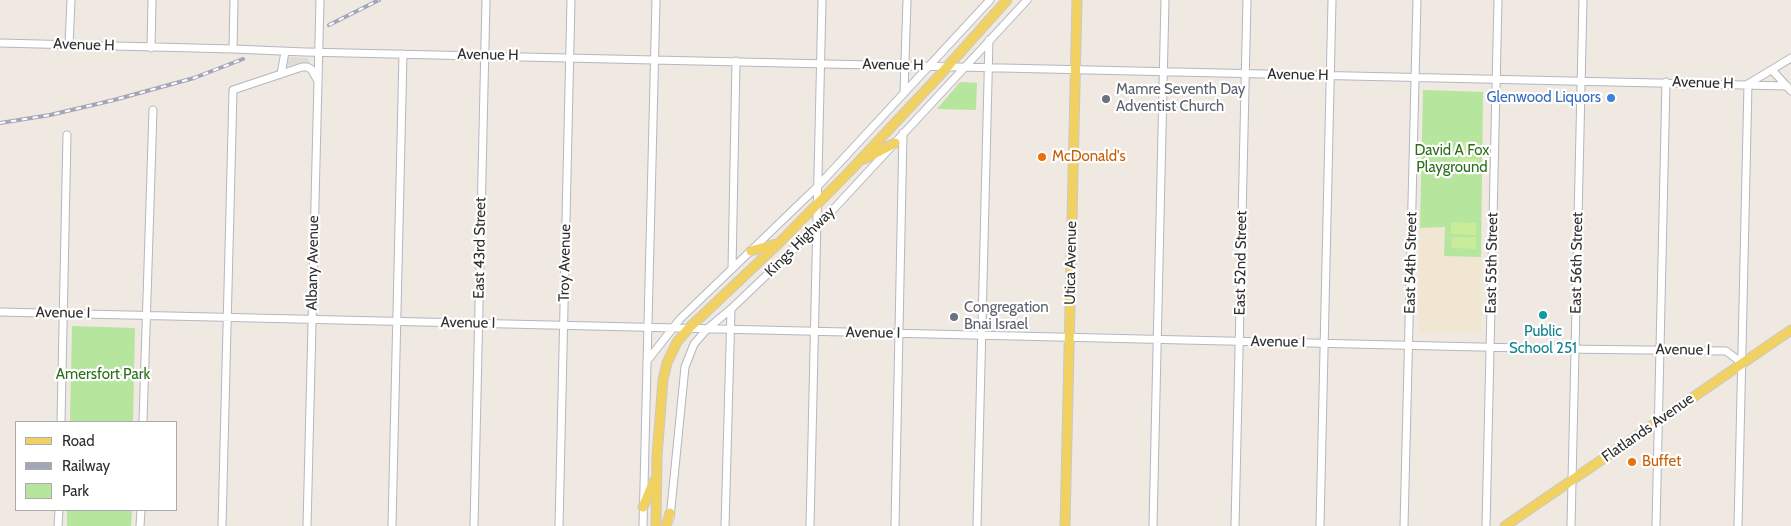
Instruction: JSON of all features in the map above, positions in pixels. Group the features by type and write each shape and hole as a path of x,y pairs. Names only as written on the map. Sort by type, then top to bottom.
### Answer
{"main road":[{"name":"Kings Highway","path":"656,526 663,380 667,363 677,342 689,328 818,204 1006,0"},
{"name":"Utica Avenue","path":"1065,526 1077,0"},
{"path":"857,163 895,143"},
{"path":"750,251 779,243"},
{"name":"Flatlands Avenue","path":"1505,526 1791,330"},
{"path":"643,507 657,474"},
{"path":"666,526 670,513"}],"street":[{"path":"70,0 70,45"},
{"path":"151,48 152,0"},
{"path":"232,49 234,0"},
{"name":"Albany Avenue","path":"307,526 320,0"},
{"name":"East 43rd Street","path":"474,526 486,0"},
{"name":"Troy Avenue","path":"558,526 571,0"},
{"path":"643,526 656,0"},
{"path":"810,526 822,0"},
{"path":"904,93 907,0"},
{"name":"Kings Highway","path":"647,361 672,328 818,186 990,0"},
{"name":"Kings Highway","path":"670,526 685,368 694,344 707,329 731,309 817,227 1027,0"},
{"path":"1153,526 1165,0"},
{"name":"East 52nd Street","path":"1234,526 1247,0"},
{"path":"1320,526 1332,0"},
{"name":"East 54th Street","path":"1404,526 1417,0"},
{"name":"East 55th Street","path":"1486,526 1498,0"},
{"name":"East 56th Street","path":"1571,526 1583,0"},
{"path":"977,526 989,40"},
{"name":"Avenue H","path":"0,43 285,52 1748,84 1789,89"},
{"path":"281,74 285,52"},
{"path":"392,526 403,54"},
{"path":"1738,526 1748,84 1791,58"},
{"path":"732,269 736,61"},
{"path":"222,526 233,90 306,67 311,69 318,81"},
{"path":"1773,70 1789,89"},
{"path":"1656,526 1666,82"},
{"path":"143,421 153,110"},
{"path":"895,526 903,133"},
{"path":"61,421 67,135"},
{"path":"725,526 731,309"},
{"name":"Avenue I","path":"0,312 1408,346 1726,351 1742,363"},
{"path":"58,526 59,511"},
{"path":"140,526 141,511"}],"shaded area":[{"path":"290,57 308,58 310,64 304,63 287,66 287,60"},
{"path":"1445,227 1444,256 1481,257 1481,332 1419,333 1420,228"}],"green space":[{"path":"960,82 977,83 976,110 937,109"},
{"name":"David A Fox Playground","path":"1423,90 1483,92 1481,257 1444,256 1445,227 1420,228"},
{"path":"1460,142 1480,143 1479,156 1460,155"},
{"path":"1459,158 1479,159 1479,171 1459,171"},
{"path":"1451,222 1476,223 1476,235 1451,234"},
{"path":"1452,237 1476,237 1476,249 1451,248"},
{"name":"Amersfort Park","path":"72,326 135,328 133,421 70,421"},
{"path":"67,511 132,511 131,526 67,526"}],"railway":[{"path":"329,25 379,0"},
{"path":"0,123 50,115 114,100 194,78 243,59"}],"place":[{"name":"Glenwood Liquors","path":"1611,98"},
{"name":"Mamre Seventh Day Adventist Church","path":"1106,99"},
{"name":"McDonald's","path":"1042,157"},
{"name":"Public School 251","path":"1543,315"},
{"name":"Congregation Bnai Israel","path":"954,317"},
{"name":"Buffet","path":"1632,462"}]}
